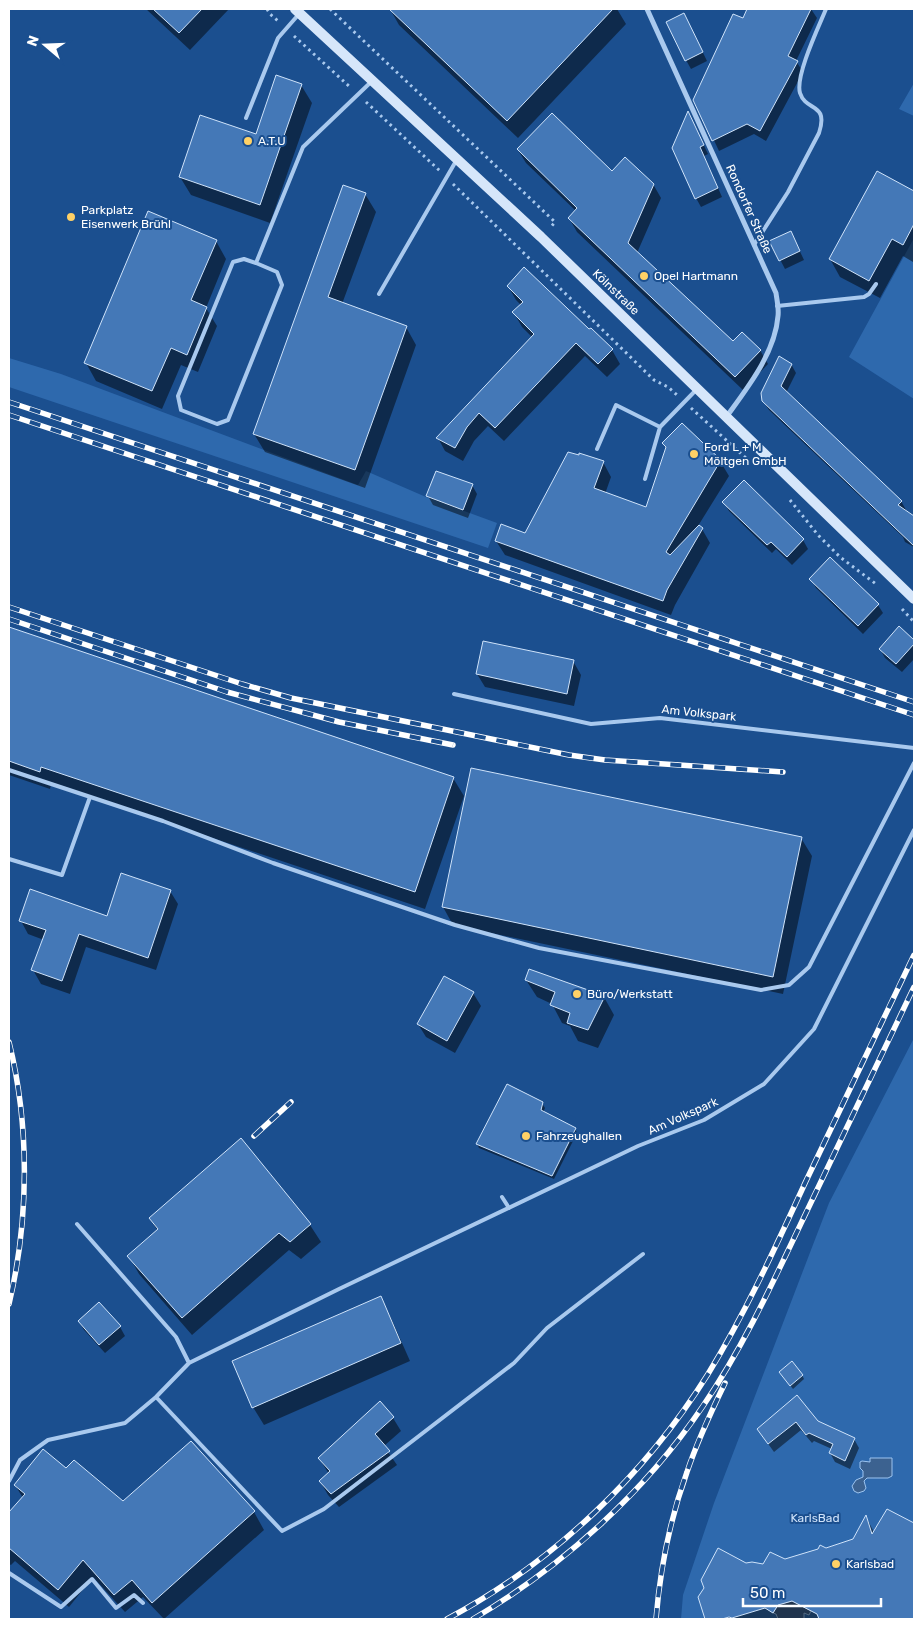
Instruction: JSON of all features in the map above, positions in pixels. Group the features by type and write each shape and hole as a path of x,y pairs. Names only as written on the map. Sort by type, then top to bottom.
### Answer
{"main road":[{"name":"Kölnstraße","path":"297,11 541,237 914,599"}],"street":[{"name":"Rondorfer Straße","path":"647,9 776,293 778,315 775,335 754,379 727,416"}],"lane":[{"path":"754,245 788,192 822,124 822,118 818,111 804,100 800,93 799,84 807,56 826,9"},
{"path":"246,118 278,38 297,11"},
{"path":"256,263 303,147 372,81"},
{"path":"379,294 457,159"},
{"path":"244,259 256,263 277,272 282,285 228,420 217,424 181,410 178,396 234,262 244,259"},
{"path":"777,306 864,296 869,294 876,284"},
{"path":"645,479 660,427 698,388"},
{"path":"597,449 616,405 660,427"},
{"name":"Am Volkspark","path":"454,694 591,724 660,718 914,748"},
{"path":"9,770 163,821 272,862 455,925 539,948 761,990 789,984 809,968 914,763"},
{"path":"9,859 62,875 90,797"},
{"name":"Am Volkspark","path":"9,1481 20,1460 48,1440 126,1423 156,1397 189,1363 638,1146 704,1120 764,1084 814,1029 914,830"},
{"path":"502,1198 509,1208"},
{"path":"77,1224 176,1337 189,1363"},
{"path":"156,1397 282,1531 324,1508 514,1363 547,1328 643,1254"},
{"path":"9,1573 61,1607 92,1579 116,1608 134,1595 143,1603"}],"path":[{"path":"267,9 270,14 447,178 654,380 668,387 750,462"},
{"path":"330,9 555,222 541,237"},
{"path":"787,496 818,535 840,557 883,590"},
{"path":"896,603 914,622"}],"green space":[{"path":"914,83 914,116 899,109"},
{"path":"914,238 914,399 849,357"},
{"path":"9,358 61,374 358,485 366,471 426,497 497,523 488,548 9,387"},
{"name":"KarlsBad","path":"914,1038 914,1619 681,1619 683,1595 714,1503 829,1203"}],"shaded area":[{"path":"870,1458 892,1458 892,1476 888,1478 867,1478 864,1481 866,1488 858,1493 854,1491 852,1486 856,1480 863,1477 860,1462 870,1462"},
{"path":"792,1601 811,1611 809,1615 804,1613 804,1619 778,1619 776,1614 773,1613 778,1605"}],"building":[{"path":"153,9 202,9 179,33"},
{"path":"389,9 613,9 507,121"},
{"path":"747,9 811,9 788,56 798,61 760,131 747,124 712,141 693,100 733,14 743,18"},
{"path":"684,13 703,52 685,61 666,22"},
{"path":"276,75 302,84 260,205 179,177 200,115 256,134"},
{"path":"688,111 704,145 700,147 718,188 695,199 672,148"},
{"path":"552,113 612,171 625,157 654,184 628,243 733,341 742,332 761,350 735,377 568,218 577,208 517,149"},
{"path":"877,171 914,191 914,224 903,245 892,239 869,281 829,259"},
{"path":"343,185 366,193 328,297 407,326 355,470 253,434"},
{"path":"148,211 217,240 191,300 207,307 187,355 171,348 152,391 84,363"},
{"path":"791,231 800,251 779,261 769,241"},
{"path":"524,267 589,329 591,328 613,349 598,364 576,343 495,428 479,413 467,427 455,448 436,438 534,334 512,312 523,302 507,286"},
{"path":"779,356 792,364 781,386 902,501 898,505 914,516 914,546 762,401 761,393"},
{"path":"682,423 721,460 666,552 670,555 699,525 703,528 667,590 663,601 495,541 501,524 525,533 568,452 579,455 579,453 604,461 594,488 646,507 666,447 662,443"},
{"path":"436,471 473,484 463,510 426,496"},
{"path":"744,480 804,539 787,557 771,542 767,545 722,502"},
{"path":"830,557 879,604 858,626 809,579"},
{"path":"899,626 914,640 914,644 896,664 879,649"},
{"path":"9,627 454,777 415,892 41,767 40,772 9,761"},
{"path":"483,641 574,660 567,694 476,674"},
{"path":"471,768 802,837 773,977 442,907"},
{"path":"121,873 171,890 148,958 79,934 62,981 31,970 46,930 19,921 30,889 107,916"},
{"name":"Büro/Werkstatt","path":"529,969 605,996 588,1030 567,1023 570,1013 550,1005 555,992 525,980"},
{"path":"444,976 474,992 447,1041 417,1024"},
{"name":"Fahrzeughallen","path":"507,1084 543,1102 541,1110 576,1128 552,1176 476,1144"},
{"path":"241,1138 311,1224 290,1242 279,1233 182,1318 127,1256 158,1229 149,1218"},
{"path":"381,1296 401,1343 252,1408 232,1361"},
{"path":"99,1302 121,1326 99,1345 78,1321"},
{"path":"792,1361 803,1375 790,1386 779,1372"},
{"path":"797,1395 818,1421 855,1438 845,1461 829,1453 833,1444 809,1433 806,1435 796,1422 768,1444 757,1429"},
{"path":"380,1401 394,1417 375,1434 390,1451 331,1494 319,1481 330,1471 318,1458"},
{"path":"191,1441 255,1511 152,1603 132,1580 114,1595 83,1560 58,1590 9,1548 9,1512 25,1494 14,1485 43,1449 66,1468 74,1460 123,1501"},
{"name":"Karlsbad","path":"887,1509 914,1523 914,1619 819,1619 817,1614 792,1601 778,1605 773,1613 765,1608 732,1618 705,1619 698,1597 704,1588 701,1580 718,1548 746,1563 763,1564 770,1552 785,1559 818,1549 820,1545 826,1548 853,1539 866,1515 872,1534"}],"railway":[{"path":"9,402 914,702"},
{"path":"9,415 914,715"},
{"path":"9,607 242,684 291,698 569,755 605,760 783,772"},
{"path":"9,619 227,692 339,722 453,745"},
{"path":"447,1619 486,1597 560,1544 626,1481 656,1447 683,1411 722,1351 748,1303 914,955"},
{"path":"473,1619 539,1576 600,1525 655,1469 703,1406 732,1360 758,1312 914,987"},
{"path":"9,1042 16,1074 24,1140 23,1207 20,1240 9,1304"},
{"path":"254,1136 291,1102"},
{"path":"656,1619 663,1563 681,1490 695,1450 725,1383"}],"place":[{"name":"A.T.U","path":"248,141"},
{"name":"Parkplatz Eisenwerk Brühl","path":"71,217"},
{"name":"Opel Hartmann","path":"644,276"},
{"name":"Ford L + M Möltgen GmbH","path":"694,454"},
{"name":"Büro/Werkstatt","path":"577,994"},
{"name":"Fahrzeughallen","path":"526,1136"},
{"name":"Karlsbad","path":"836,1564"}]}
